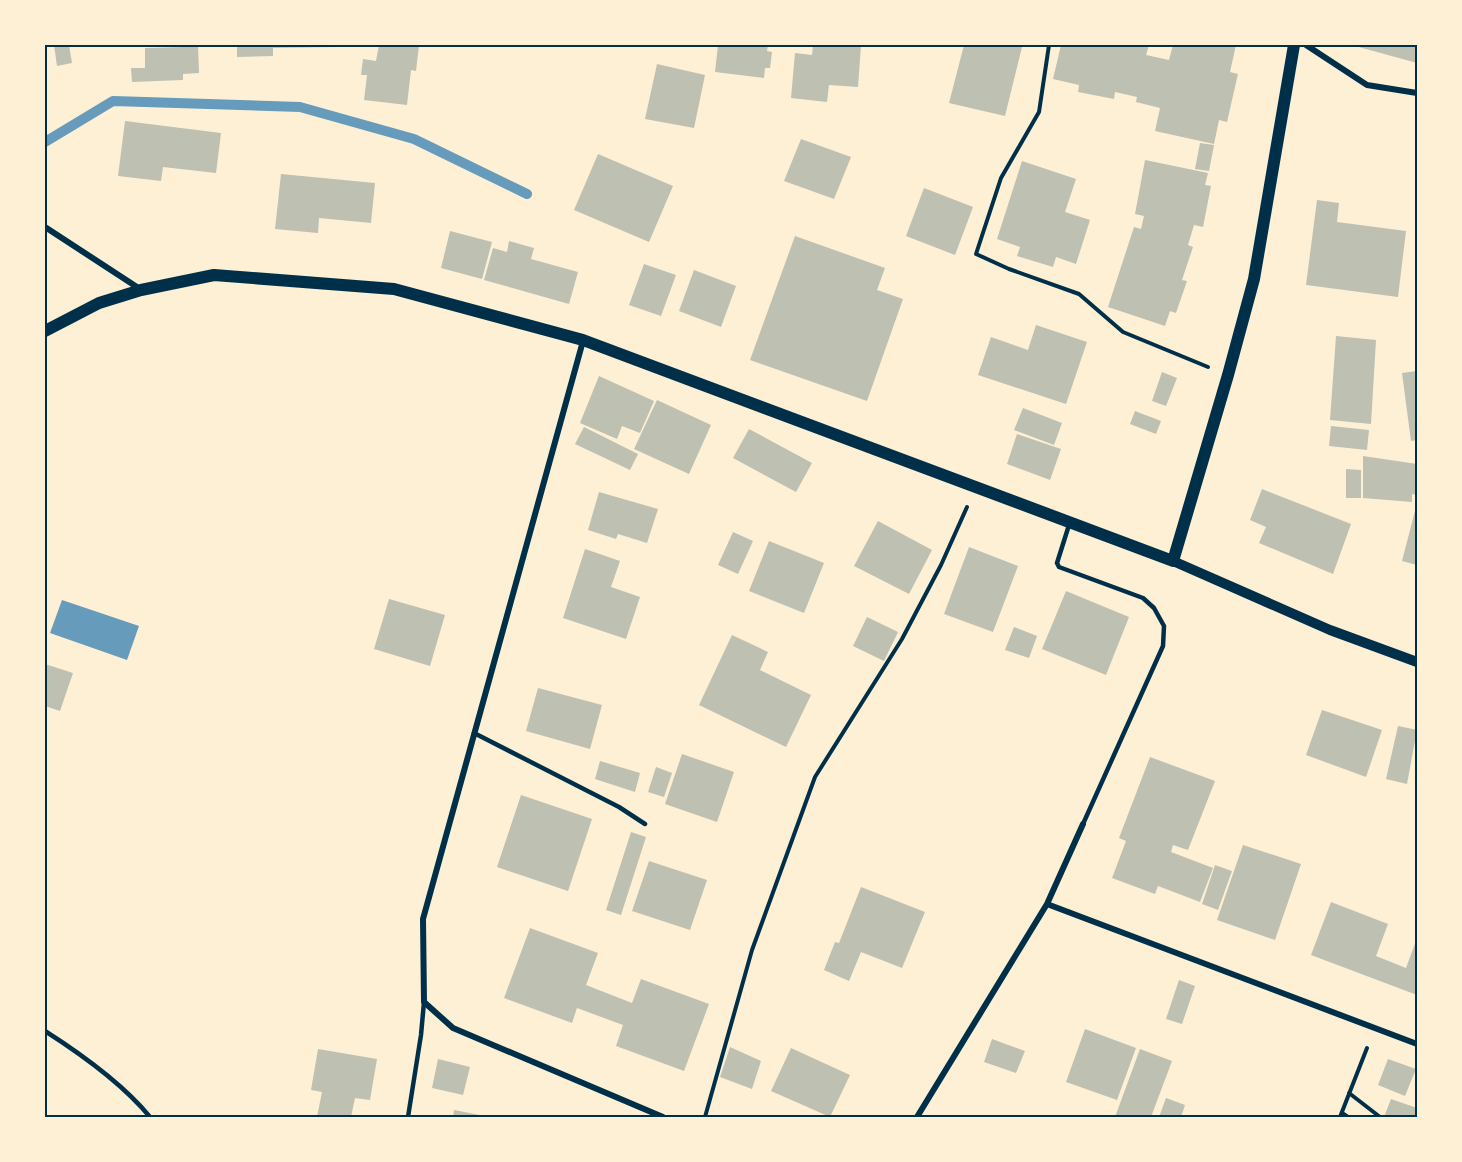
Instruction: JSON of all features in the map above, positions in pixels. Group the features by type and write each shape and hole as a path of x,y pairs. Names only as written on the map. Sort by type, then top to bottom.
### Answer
{"main road":[{"path":"45,331 99,303 141,290 214,275 394,289 584,340 1173,561 1254,279 1294,45"}],"street":[{"path":"1306,45 1367,85 1417,93"},
{"path":"45,227 141,290"},
{"path":"584,340 423,919 424,1002 453,1028 663,1117"},
{"path":"1173,561 1330,630 1417,662"},
{"path":"917,1117 1047,904 1083,824"},
{"path":"1047,904 1417,1044"}],"lane":[{"path":"1070,522 1057,563 1059,567 1143,598 1154,608 1164,626 1163,646 1083,824"},
{"path":"474,733 619,807 645,824"},
{"path":"408,1117 422,1035 424,1002"},
{"path":"45,1031 69,1046 137,1102 150,1117"}],"path":[{"path":"1049,45 1038,112 1000,178 976,254 1079,294 1123,332 1228,375"},
{"path":"705,1117 752,950 815,777 902,639 941,565 976,488"},
{"path":"1348,1117 1341,1115 1375,1028"},
{"path":"1349,1094 1380,1117"}],"water":[{"path":"62,600 139,626 127,660 50,633"}],"building":[{"path":"54,45 69,45 72,63 57,66"},
{"path":"182,45 198,45 199,73 183,74 183,80 132,82 131,68 145,68 145,48 182,47"},
{"path":"237,45 335,45 335,47 273,48 273,56 237,57"},
{"path":"379,45 396,47 397,45 419,45 416,71 411,70 407,105 364,100 367,75 361,75 363,59 376,61"},
{"path":"718,45 768,45 767,51 772,52 770,68 765,68 764,78 715,72"},
{"path":"813,45 861,45 858,87 829,85 827,102 791,98 795,53 812,55"},
{"path":"964,45 1022,47 1005,116 949,103"},
{"path":"1061,45 1149,45 1146,55 1169,60 1173,45 1236,45 1230,72 1238,74 1227,122 1219,120 1214,144 1155,131 1160,108 1136,102 1137,97 1115,92 1114,99 1078,92 1079,85 1053,79"},
{"path":"1417,45 1417,63 1355,46"},
{"path":"657,64 705,75 694,128 645,119"},
{"path":"125,121 221,133 216,173 163,167 161,181 118,176"},
{"path":"801,139 851,157 834,199 784,181"},
{"path":"1200,143 1214,145 1209,171 1195,169"},
{"path":"598,154 673,186 649,242 574,210"},
{"path":"1145,160 1208,173 1205,185 1211,186 1203,227 1194,225 1188,245 1193,247 1182,280 1187,281 1176,313 1170,311 1165,326 1108,307 1134,227 1141,229 1144,216 1135,214"},
{"path":"1022,161 1076,179 1065,212 1090,220 1076,264 1056,257 1053,267 1017,256 1020,247 997,239"},
{"path":"281,174 375,183 371,223 319,218 318,233 275,229"},
{"path":"924,188 973,207 955,255 906,236"},
{"path":"1317,200 1339,203 1337,222 1406,231 1398,297 1306,285"},
{"path":"450,231 492,242 482,279 441,268"},
{"path":"795,236 885,268 877,290 903,299 867,401 750,360"},
{"path":"509,241 534,248 531,259 578,272 569,304 484,280 493,248 507,252"},
{"path":"644,264 676,275 661,316 629,305"},
{"path":"694,270 736,286 721,327 679,311"},
{"path":"1036,325 1087,342 1066,404 978,375 991,337 1028,350"},
{"path":"1336,336 1376,340 1371,424 1330,420"},
{"path":"1417,371 1417,440 1411,441 1402,373"},
{"path":"1162,372 1177,378 1166,406 1152,401"},
{"path":"599,376 654,401 640,433 622,426 617,439 580,423"},
{"path":"657,400 711,425 689,474 634,449"},
{"path":"1023,408 1062,423 1054,445 1014,430"},
{"path":"1135,411 1161,421 1156,434 1130,424"},
{"path":"1331,426 1369,430 1367,450 1329,446"},
{"path":"584,427 638,454 630,470 575,444"},
{"path":"749,429 812,463 796,492 733,458"},
{"path":"1017,434 1061,449 1050,480 1007,464"},
{"path":"1363,456 1417,464 1417,495 1412,494 1412,502 1363,498"},
{"path":"1346,469 1361,470 1361,498 1346,498"},
{"path":"1262,489 1351,524 1333,574 1259,543 1266,527 1250,520"},
{"path":"599,492 658,509 647,543 618,534 616,539 588,530"},
{"path":"1417,507 1417,565 1402,561"},
{"path":"878,521 932,550 909,594 854,566"},
{"path":"733,532 753,541 738,574 718,565"},
{"path":"769,541 824,563 804,613 749,591"},
{"path":"969,547 1018,566 993,632 944,614"},
{"path":"585,549 620,561 611,587 640,597 626,639 563,618"},
{"path":"1066,591 1129,617 1106,675 1042,649"},
{"path":"389,599 445,615 430,666 374,649"},
{"path":"867,617 898,632 884,661 853,646"},
{"path":"1014,627 1037,636 1029,658 1005,650"},
{"path":"732,635 768,652 760,670 811,695 786,747 699,705"},
{"path":"45,664 73,673 60,711 45,706"},
{"path":"538,688 602,705 590,749 526,731"},
{"path":"1322,710 1382,730 1366,777 1306,755"},
{"path":"1398,726 1417,730 1407,784 1386,779"},
{"path":"682,754 734,772 717,822 665,804"},
{"path":"1150,757 1215,781 1188,850 1173,845 1171,852 1213,868 1200,902 1158,886 1155,894 1112,878 1126,841 1119,838"},
{"path":"600,761 640,773 635,792 595,779"},
{"path":"656,767 672,773 664,797 648,792"},
{"path":"521,795 592,819 568,891 497,867"},
{"path":"631,832 646,837 621,915 606,910"},
{"path":"1243,845 1301,864 1275,940 1217,920"},
{"path":"649,861 707,880 690,930 632,911"},
{"path":"1215,865 1232,871 1218,910 1202,904"},
{"path":"861,887 925,912 902,968 861,952 849,981 824,970 835,942 839,943"},
{"path":"1331,902 1388,924 1376,956 1406,968 1417,938 1417,995 1311,955"},
{"path":"530,928 598,953 586,985 632,1003 641,979 709,1004 684,1071 616,1046 623,1025 577,1008 572,1023 504,998"},
{"path":"1179,980 1195,986 1182,1024 1166,1019"},
{"path":"1085,1029 1136,1048 1117,1100 1066,1082"},
{"path":"992,1039 1025,1051 1016,1073 984,1062"},
{"path":"730,1047 761,1061 752,1089 720,1077"},
{"path":"791,1048 850,1075 830,1117 771,1091"},
{"path":"318,1049 377,1059 370,1100 355,1098 351,1117 317,1117 322,1092 311,1090"},
{"path":"1140,1049 1172,1061 1151,1117 1115,1117"},
{"path":"438,1059 470,1067 463,1095 432,1088"},
{"path":"1388,1059 1416,1069 1405,1096 1378,1085"},
{"path":"1166,1098 1185,1105 1181,1117 1159,1117"},
{"path":"1391,1099 1417,1108 1417,1117 1384,1117"},
{"path":"454,1110 485,1116 485,1117 453,1117"}],"waterway":[{"path":"45,142 113,101 300,107 414,139 527,194"}]}
